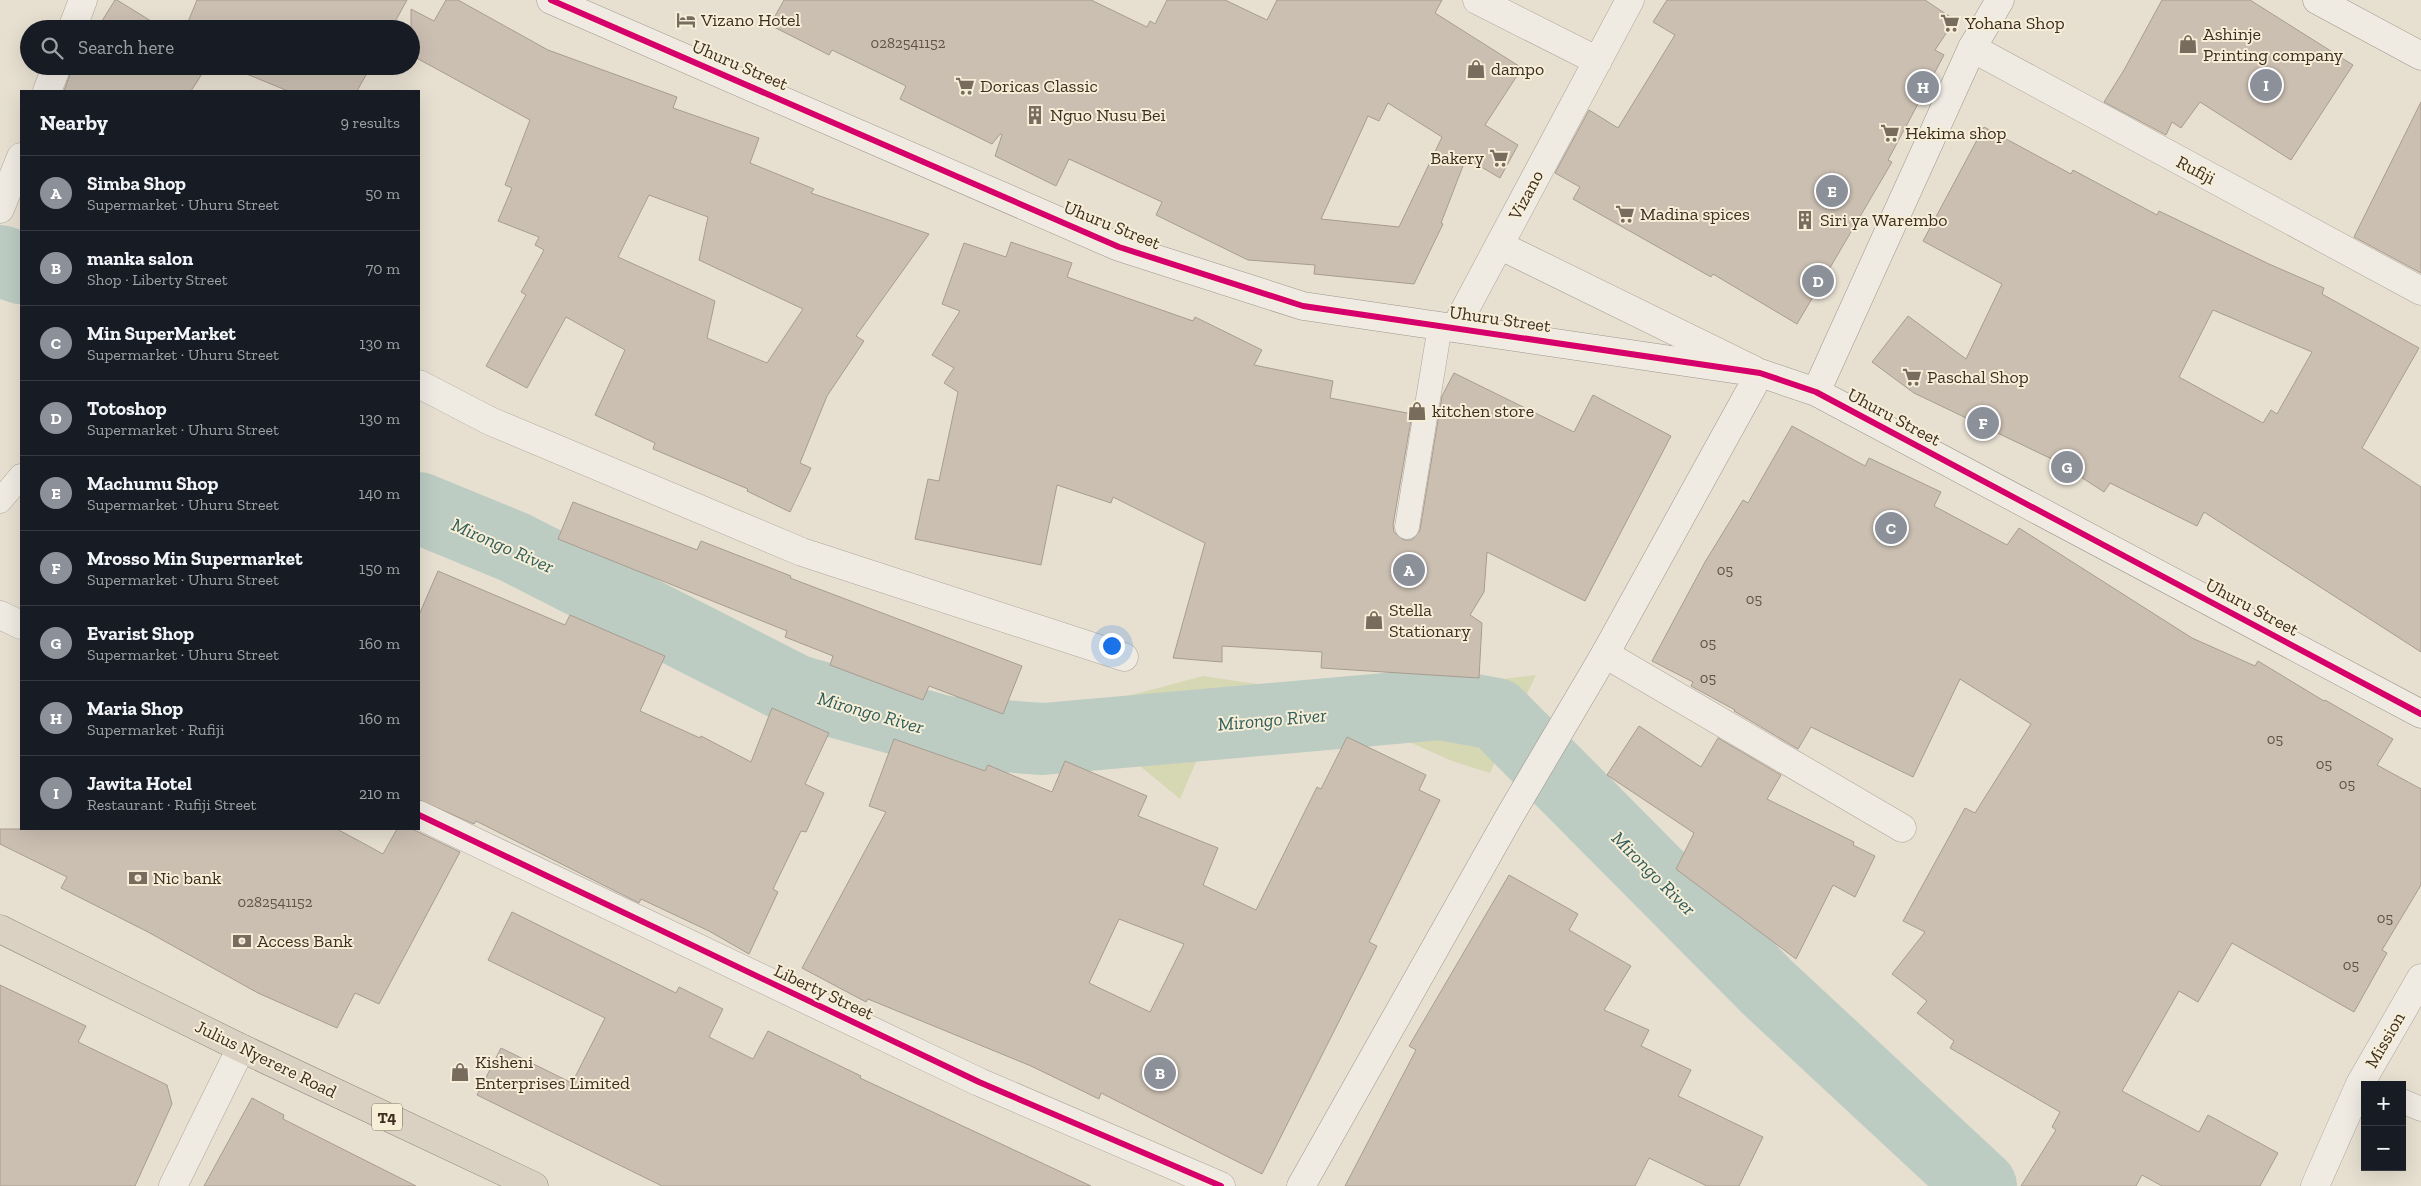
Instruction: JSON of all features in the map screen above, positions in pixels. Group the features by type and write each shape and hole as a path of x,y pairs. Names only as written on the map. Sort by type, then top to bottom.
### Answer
{"highway":[{"name":"Julius Nyerere Road","path":"0,929 241,1048 534,1186"}],"street":[{"path":"76,20 84,0"},
{"name":"Uhuru Street","path":"551,0 1119,247 1303,306 1760,373 1816,392 2421,714"},
{"path":"1477,0 1598,61"},
{"name":"Vizano","path":"1448,327 1499,245 1630,0"},
{"path":"1816,392 1972,48 2000,0"},
{"path":"2317,0 2421,56"},
{"name":"Rufiji","path":"1972,48 2421,291"},
{"path":"47,90 53,75"},
{"path":"1301,1186 1509,816 1605,654 1760,373 1499,245"},
{"path":"420,385 490,421 802,552 1124,657"},
{"path":"0,615 20,625"},
{"path":"1605,654 1902,828"},
{"name":"Liberty Street","path":"420,815 979,1082 1221,1186"},
{"name":"Mission","path":"2364,1081 2421,978"},
{"path":"173,1186 241,1048"},
{"name":"Mission","path":"2315,1186 2361,1086"}],"lane":[{"path":"1407,527 1448,327"},
{"path":"0,501 20,477"},
{"path":"2406,1103 2421,1109"}],"green space":[{"path":"1536,675 1490,773 1452,761 1371,725 1295,743 1203,746 1180,799 1118,748 1050,751 1037,771 1009,747 1040,707 1065,716 1094,705 1203,676 1303,691 1444,686"}],"building":[{"path":"115,0 117,0 149,20 103,20"},
{"path":"197,0 407,0 396,20 189,20"},
{"path":"446,0 458,0 548,50 677,97 673,108 759,138 750,163 814,189 811,193 929,234 856,336 864,341 827,396 800,463 811,468 790,512 747,491 748,489 653,449 655,443 595,415 625,350 566,317 527,388 486,366 526,295 521,292 544,250 535,245 539,237 498,221 512,188 505,185 530,120 420,60 420,20 411,20 411,9 434,21","holes":["649,195 708,217 699,260 803,309 767,363 707,338 715,301 618,257"]},
{"path":"784,0 1091,0 1147,27 1150,21 1155,24 1167,0 1225,0 1267,20 1277,0 1442,0 1435,13 1522,68 1485,125 1518,145 1500,178 1466,158 1441,223 1443,224 1414,284 1314,274 1315,265 1248,260 1156,215 1162,202 1069,159 1056,186 995,156 1002,135 1000,134 992,144 900,99 906,86 832,50 829,55 770,25","holes":["1388,103 1442,137 1399,227 1321,219 1368,116 1379,121"]},
{"path":"1667,0 1925,0 1955,20 1935,50 1944,55 1888,160 1892,162 1797,324 1713,274 1711,277 1573,199 1580,187 1555,173 1589,110 1618,128 1675,35 1653,22"},
{"path":"2162,0 2250,0 2353,65 2291,160 2200,102 2181,128 2172,122 2166,135 2104,102 2124,70"},
{"path":"70,75 201,75 192,90 64,90"},
{"path":"249,75 366,75 358,90 286,90"},
{"path":"2421,102 2421,273 2354,237"},
{"path":"1984,127 2071,174 2073,170 2157,215 2159,211 2269,264 2324,288 2322,294 2419,348 2362,448 2421,487 2421,652 2204,512 2197,526 2110,483 2104,492 2058,462 1914,393 1872,362 1908,316 1966,359 2002,284 1923,241","holes":["2213,310 2312,352 2277,414 2271,410 2263,423 2179,377"]},
{"path":"1011,242 1072,263 1067,277 1193,321 1195,317 1262,350 1254,365 1333,381 1330,398 1412,414 1393,525 1394,532 1404,540 1412,540 1420,530 1442,396 1454,373 1574,432 1593,395 1671,436 1585,601 1487,552 1484,592 1470,615 1482,623 1479,678 1321,668 1322,652 1222,646 1222,662 1173,658 1205,543 1113,497 1111,503 1057,485 1041,565 915,539 928,479 939,481 958,392 944,383 954,368 932,355 960,311 942,304 964,243 1006,257"},
{"path":"1792,426 1865,466 1869,458 1941,492 1934,506 2007,545 2019,528 2192,638 2255,666 2258,661 2324,701 2393,739 2377,765 2421,789 2421,885 2382,950 2387,953 2354,1012 2232,943 2198,1002 2179,991 2122,1091 2199,1132 2208,1115 2278,1153 2260,1186 2162,1186 2142,1175 2136,1186 2021,1186 2056,1130 2052,1127 2060,1112 1950,1048 1954,1041 1917,1013 1927,1001 1892,974 1925,932 1903,921 1965,808 1975,813 2031,724 1960,679 1913,777 1811,727 1798,749 1735,710 1691,686 1693,682 1652,661 1705,562 1743,500 1748,503"},
{"path":"573,502 697,550 701,541 791,576 790,578 1022,666 1003,714 929,686 923,700 830,665 833,656 785,637 787,631 558,539"},
{"path":"438,571 565,625 570,615 665,656 640,711 700,738 701,736 751,762 772,708 829,733 805,784 824,793 806,832 801,831 773,889 778,892 749,954 709,931 641,899 639,903 476,821 474,824 420,800 420,613"},
{"path":"1639,726 1701,767 1718,738 1781,775 1767,799 1854,842 1853,845 1875,856 1855,897 1833,885 1796,959 1676,869 1694,833 1607,775"},
{"path":"1347,737 1426,775 1419,790 1440,800 1369,942 1377,946 1262,1174 1101,1093 1099,1099 1031,1066 868,999 866,1002 802,968 886,812 869,806 894,739 985,771 988,765 1052,792 1065,761 1147,796 1138,816 1218,848 1203,885 1256,910 1317,787 1321,789","holes":["1119,919 1184,944 1150,1012 1089,983"]},
{"path":"0,829 339,830 383,854 396,830 414,830 460,852 379,1004 355,993 337,1028 258,993 148,932 61,888 67,877 0,844"},
{"path":"1509,875 1578,914 1569,930 1631,966 1604,1010 1649,1030 1641,1046 1691,1070 1678,1096 1763,1137 1739,1186 1707,1186 1649,1158 1635,1186 1345,1186 1416,1050 1409,1046"},
{"path":"512,912 676,993 679,987 723,1009 709,1037 753,1059 768,1031 861,1076 860,1078 1091,1186 662,1186 477,1095 501,1048 572,1083 605,1018 488,960"},
{"path":"0,985 86,1026 78,1042 167,1085 172,1104 135,1186 0,1186"},
{"path":"252,1098 284,1115 283,1119 416,1186 204,1186"}],"waterway":[{"name":"Mirongo River","path":"0,261 20,268"},
{"name":"Mirongo River","path":"420,508 514,547 797,691 945,732 1043,739 1441,704 1496,714 1768,988 1981,1186"}],"cycle path":[{"path":"551,0 1119,247 1303,306 1760,373 1816,392 2421,714"},
{"path":"420,815 979,1082 1221,1186"}],"place":[{"name":"Vizano Hotel","path":"686,20"},
{"name":"Yohana Shop","path":"1950,23"},
{"name":"Ashinje Printing company","path":"2188,44"},
{"name":"dampo","path":"1476,69"},
{"name":"Jawita Hotel","path":"2266,85"},
{"name":"Doricas Classic","path":"965,86"},
{"name":"Maria Shop","path":"1923,87"},
{"name":"Nguo Nusu Bei","path":"1035,115"},
{"name":"Hekima shop","path":"1890,133"},
{"name":"Bakery","path":"1499,158"},
{"name":"Machumu Shop","path":"1832,191"},
{"name":"Madina spices","path":"1625,214"},
{"name":"Siri ya Warembo","path":"1805,220"},
{"name":"Totoshop","path":"1818,281"},
{"name":"Paschal Shop","path":"1912,377"},
{"name":"kitchen store","path":"1417,411"},
{"name":"Mrosso Min Supermarket","path":"1983,423"},
{"name":"Evarist Shop","path":"2067,467"},
{"name":"Min SuperMarket","path":"1891,528"},
{"name":"Simba Shop","path":"1409,570"},
{"name":"Stella Stationary","path":"1374,620"},
{"name":"Nic bank","path":"138,878"},
{"name":"Access Bank","path":"242,941"},
{"name":"Kisheni Enterprises Limited","path":"460,1072"},
{"name":"manka salon","path":"1160,1073"}]}
